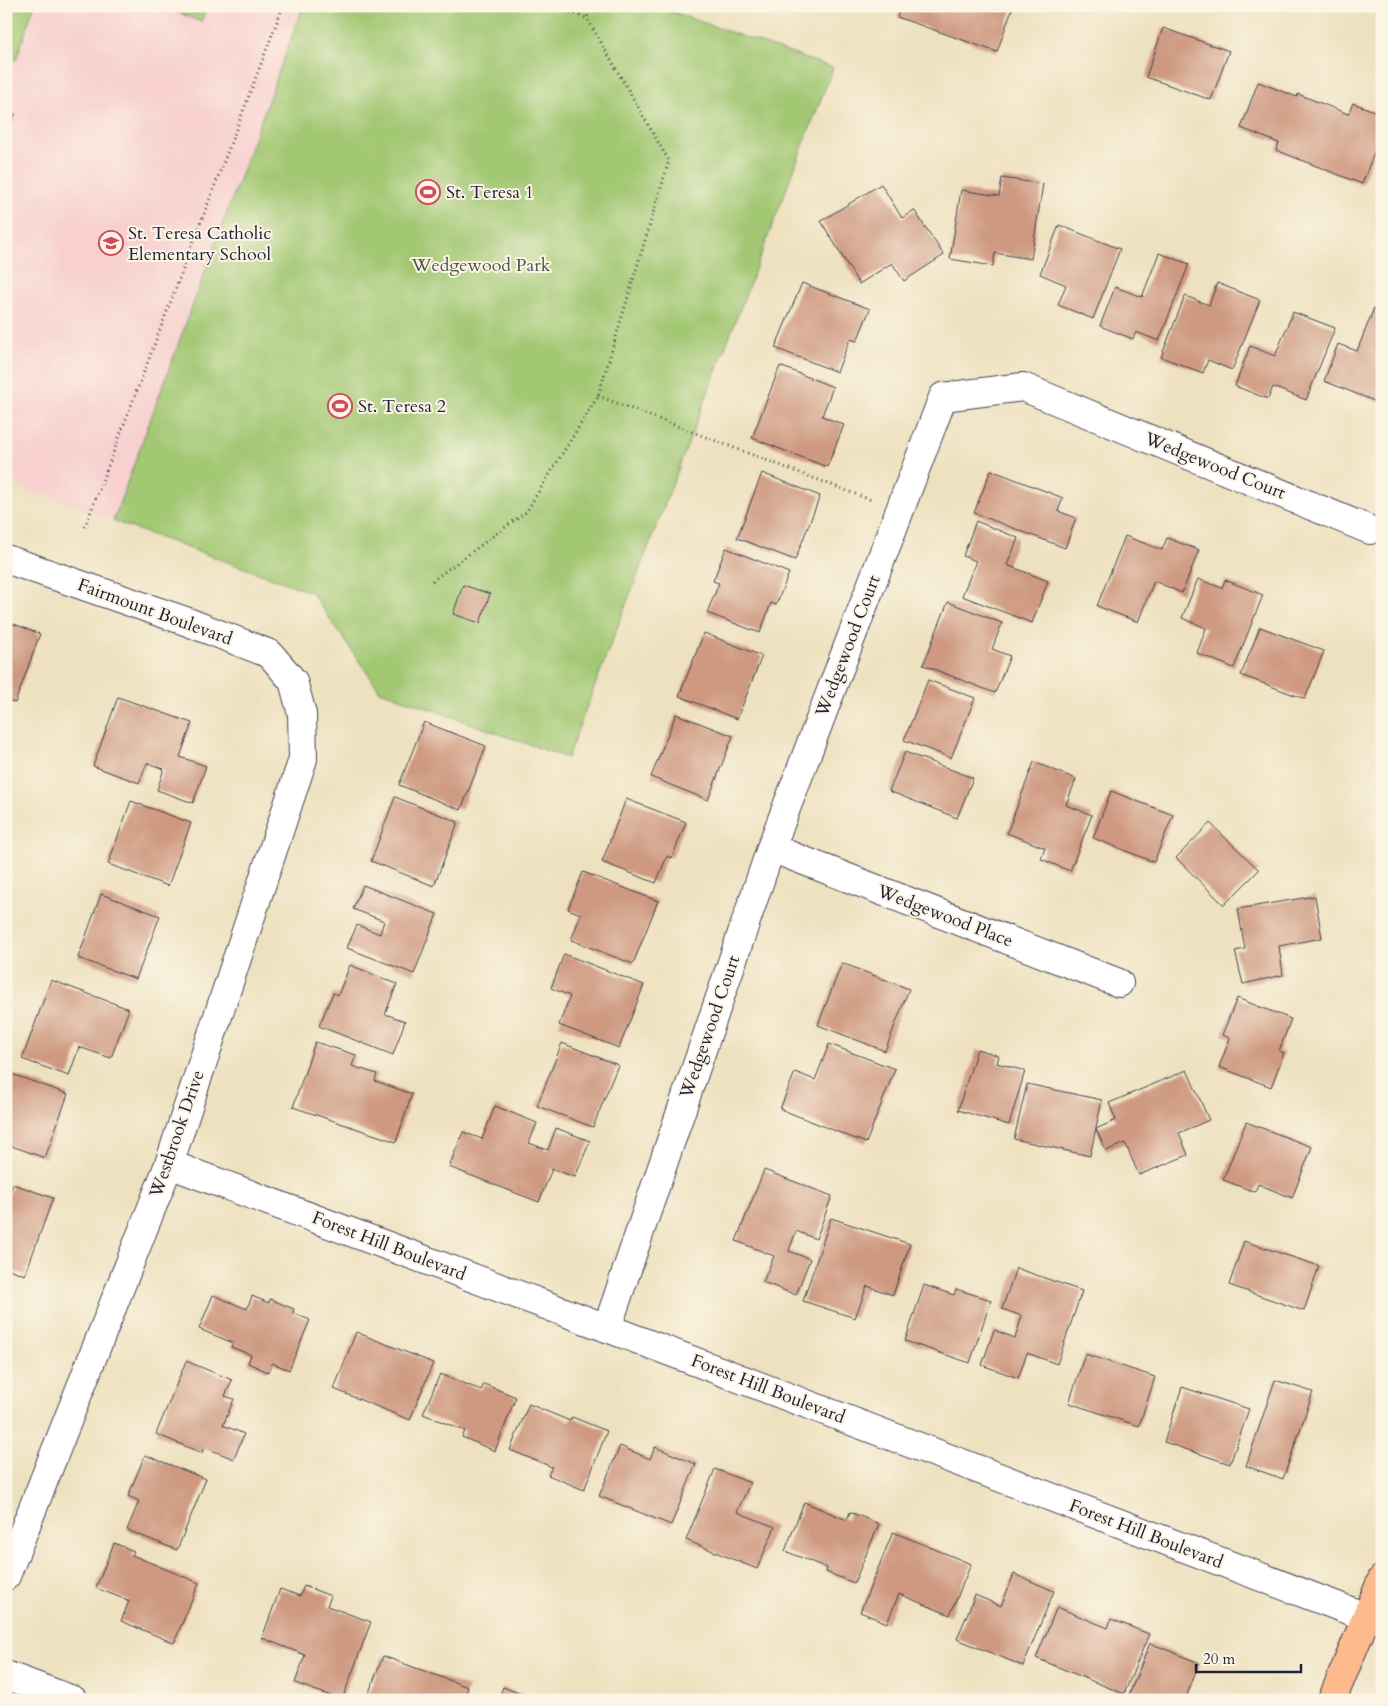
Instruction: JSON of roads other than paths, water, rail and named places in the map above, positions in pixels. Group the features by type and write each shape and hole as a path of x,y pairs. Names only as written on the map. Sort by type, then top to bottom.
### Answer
{"main road":[{"path":"1332,1700 1382,1579"}],"street":[{"name":"Wedgewood Court","path":"607,1328 771,848 943,397 1023,387 1370,530"},
{"name":"Fairmount Boulevard","path":"6,560 188,622 270,654 293,681"},
{"name":"Westbrook Drive","path":"6,1576 169,1164 303,759 302,714 293,681"},
{"name":"Wedgewood Place","path":"771,848 1119,983"},
{"name":"Forest Hill Boulevard","path":"169,1164 607,1328 1366,1617"},
{"path":"6,1675 73,1700"}],"place":[{"name":"St. Teresa 1","path":"428,192"},
{"name":"St. Teresa Catholic Elementary School","path":"111,243"},
{"name":"St. Teresa 2","path":"340,406"}],"park label":[{"name":"Wedgewood Park","path":"481,265"}]}
